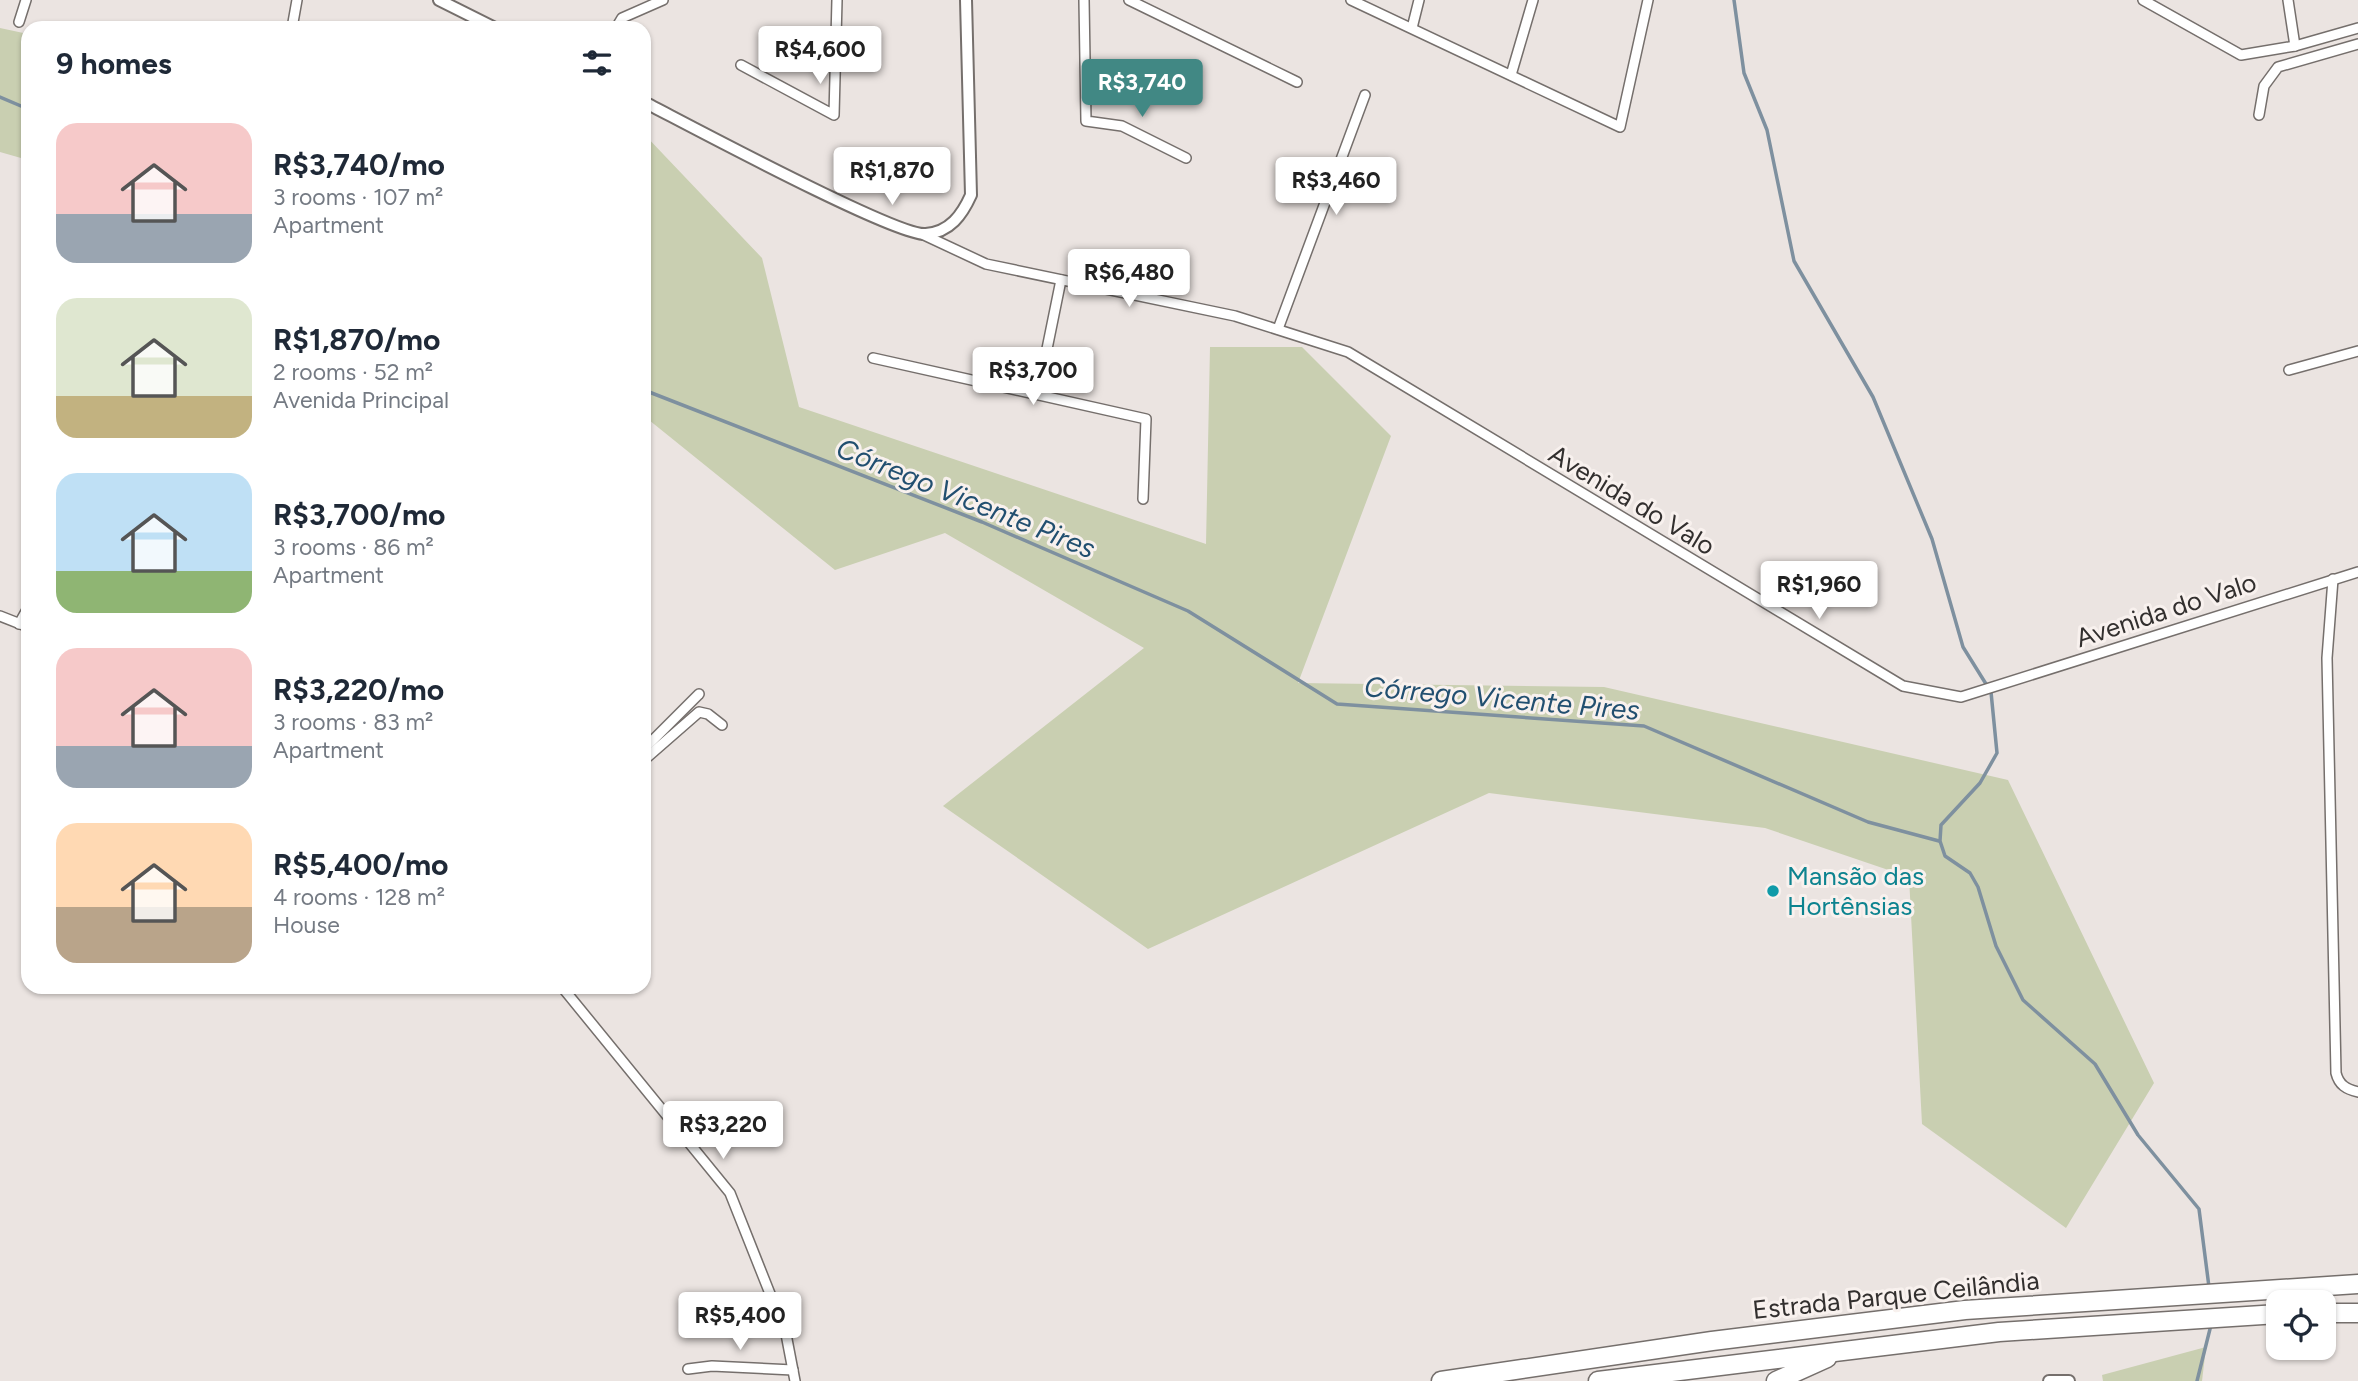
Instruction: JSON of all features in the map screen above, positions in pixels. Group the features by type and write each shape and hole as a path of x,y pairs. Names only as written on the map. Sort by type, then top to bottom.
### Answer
{"highway":[{"name":"Estrada Parque Ceilândia","path":"1441,1381 1712,1341 1965,1310 2358,1284"},
{"path":"2336,1313 2358,1312"},
{"name":"Estrada Parque Ceilândia","path":"1598,1381 1999,1332 2266,1315"},
{"path":"1776,1381 1847,1350"}],"street":[{"path":"19,22 26,0"},
{"path":"293,21 297,0"},
{"path":"439,0 481,21"},
{"path":"620,21 663,0"},
{"path":"741,65 834,115 838,0"},
{"path":"651,105 881,220 924,235 950,226 964,212 971,195 966,0"},
{"path":"1084,0 1086,121 1122,126 1186,158"},
{"path":"1129,0 1297,82"},
{"path":"1351,0 1620,127 1648,0"},
{"path":"1412,29 1419,0"},
{"path":"1511,75 1533,0"},
{"path":"2143,0 2241,55 2295,46 2358,28"},
{"path":"2288,0 2295,46"},
{"path":"2259,115 2264,86 2278,67 2358,44"},
{"path":"1278,330 1365,95"},
{"name":"Avenida do Valo","path":"924,235 986,264 1235,316 1348,352 1903,686 1961,698 2358,572"},
{"path":"1038,393 1061,280"},
{"path":"2289,370 2358,351"},
{"path":"873,358 1146,419 1143,499"},
{"path":"2333,579 2327,657 2336,1073 2338,1081 2348,1090 2358,1092"},
{"path":"0,616 21,624"},
{"path":"651,742 699,694"},
{"path":"651,754 694,714 708,714 722,725"},
{"path":"568,994 730,1192 786,1334 795,1381"},
{"path":"688,1369 712,1366 793,1370"},
{"path":"2049,1381 2069,1381"}],"green space":[{"path":"0,28 21,32 21,158 0,152"},
{"path":"651,141 762,258 799,407 1206,544 1210,347 1302,347 1391,436 1298,683 1604,687 2008,780 2154,1083 2066,1228 1922,1124 1909,877 1765,828 1489,793 1148,949 943,806 1144,648 945,533 835,570 651,422"},
{"path":"2206,1347 2202,1381 2103,1381 2102,1375"}],"waterway":[{"path":"1734,0 1744,73 1767,130 1794,261 1873,397 1932,539 1963,647 1991,692 1997,753 1980,783 1941,825 1940,841 1945,856 1970,873 1978,887 1996,946 2023,1000 2095,1064 2138,1135 2199,1209 2209,1287"},
{"name":"Córrego Vicente Pires","path":"0,97 21,106"},
{"name":"Córrego Vicente Pires","path":"651,393 982,522 1188,611 1337,704 1644,726 1868,822 1939,841"},
{"name":"Córrego Vicente Pires","path":"2197,1381 2211,1325"}],"place":[{"name":"Mansão das Hortênsias","path":"1773,891"}]}
